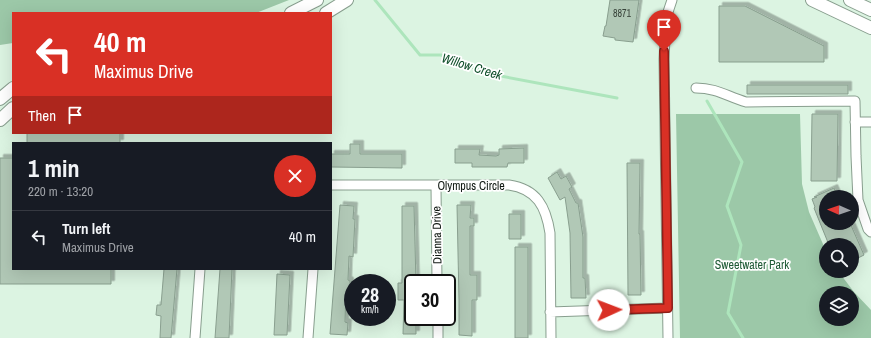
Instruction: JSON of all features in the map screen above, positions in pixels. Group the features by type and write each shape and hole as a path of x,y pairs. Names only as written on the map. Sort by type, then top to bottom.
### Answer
{"main road":[{"path":"293,12 317,0"},
{"path":"328,12 347,0"},
{"path":"812,0 871,28"},
{"path":"850,0 871,10"},
{"path":"0,99 12,89"},
{"path":"0,120 12,109"}],"street":[{"path":"668,338 664,59 666,18 672,0"},
{"path":"696,88 712,89 746,102 855,101 858,200 868,229 871,232"},
{"path":"855,122 871,122"},
{"name":"Olympus Circle","path":"332,185 509,185 519,187 532,194 542,204 548,216 550,233 551,338"},
{"name":"Dianna Drive","path":"436,186 437,274"},
{"path":"195,338 200,270"},
{"path":"308,338 313,270"},
{"path":"550,312 668,308"},
{"path":"438,326 438,338"}],"green space":[{"path":"0,0 289,0 259,12 12,12 12,43 0,45"},
{"name":"Sweetwater Park","path":"676,114 800,114 802,184 809,212 820,238 819,238 819,278 843,278 849,286 819,286 819,326 859,326 859,297 871,310 871,338 680,338"}],"building":[{"path":"610,0 639,0 633,42 615,40 615,38 603,36"},
{"path":"719,6 745,6 824,46 824,62 719,62"},
{"path":"747,85 848,85 848,94 747,94"},
{"path":"812,114 838,114 837,181 811,181"},
{"path":"27,134 120,134 120,142 27,142"},
{"path":"350,144 360,144 360,154 402,154 402,168 332,167 332,154 350,154"},
{"path":"524,148 524,163 508,163 507,167 472,167 472,163 455,163 455,149 480,149 479,155 496,156 499,155 499,149"},
{"path":"0,158 12,158 12,270 111,270 111,284 0,284"},
{"path":"627,163 640,163 639,234 641,295 628,295"},
{"path":"557,172 561,179 566,176 572,187 569,189 576,203 578,203 583,237 583,278 585,278 586,298 571,298 570,233 565,197 560,200 548,178"},
{"path":"819,195 819,220 812,199 817,197 814,197"},
{"path":"340,205 354,206 353,219 355,219 353,257 349,256 348,274 344,274 344,326 348,326 347,335 330,334"},
{"path":"457,205 471,205 470,218 474,218 474,226 470,226 470,275 477,275 477,300 472,300 472,336 459,335"},
{"path":"402,206 414,206 416,274 404,274 404,300 398,300 398,283 402,283"},
{"path":"509,214 521,214 521,239 509,239"},
{"path":"823,230 853,230 857,238 826,238"},
{"path":"859,244 864,255 859,258"},
{"path":"515,247 528,247 528,338 515,338"},
{"path":"164,270 177,270 171,338 160,338 161,316 156,315 157,305 161,305"},
{"path":"220,270 232,270 229,338 215,338"},
{"path":"277,274 290,275 287,335 274,335"},
{"path":"404,300 404,326 416,326 416,334 403,334"}],"waterway":[{"name":"Willow Creek","path":"375,0 420,55 441,55 490,74 617,98"},
{"name":"Willow Creek","path":"707,101 742,162 727,206 741,245 728,313 743,338"}],"route":[{"path":"609,310 668,308 664,51"}]}
